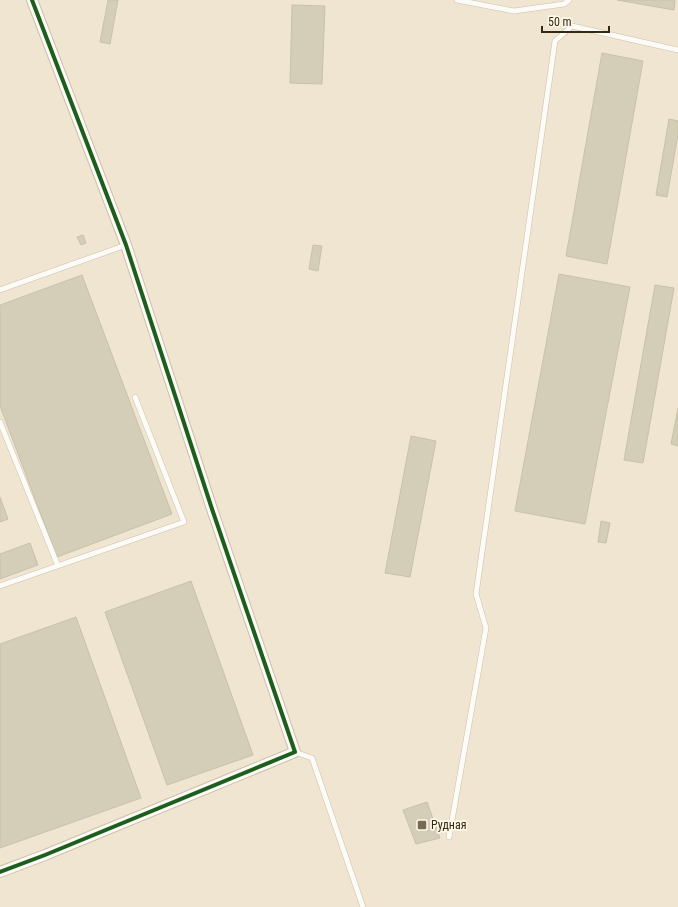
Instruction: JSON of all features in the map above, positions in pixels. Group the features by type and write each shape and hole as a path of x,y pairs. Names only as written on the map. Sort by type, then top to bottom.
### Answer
{"street":[{"path":"0,872 45,855 295,752 212,509 126,245 32,0"}],"lane":[{"path":"457,0 514,10 564,4 569,0"},
{"path":"449,837 486,628 476,594 555,41 572,26 678,50"},
{"path":"0,290 126,245"},
{"path":"0,586 184,522 135,397"},
{"path":"0,422 58,566"},
{"path":"295,752 312,758 363,907"}],"building":[{"path":"108,0 118,0 110,44 100,42"},
{"path":"617,0 675,0 674,10"},
{"path":"292,5 325,6 322,84 290,83"},
{"path":"602,53 643,61 607,264 566,256"},
{"path":"669,119 678,121 678,135 667,197 656,195"},
{"path":"83,235 86,243 81,245 77,237"},
{"path":"313,245 322,246 318,271 309,269"},
{"path":"559,274 630,287 585,524 515,511"},
{"path":"82,275 172,514 57,557 0,406 0,305"},
{"path":"655,285 674,288 643,463 624,460"},
{"path":"678,408 678,446 671,444"},
{"path":"411,436 436,441 410,577 385,573"},
{"path":"0,497 8,519 0,522"},
{"path":"601,521 610,523 606,543 598,542"},
{"path":"30,543 38,565 0,579 0,554"},
{"path":"191,581 253,755 167,785 105,612"},
{"path":"76,617 141,798 0,848 0,644"},
{"path":"427,802 440,838 416,844 403,810"}],"cycle path":[{"path":"0,872 45,855 295,752 212,509 126,245 32,0"}],"place":[{"name":"Рудная","path":"422,825"}]}
